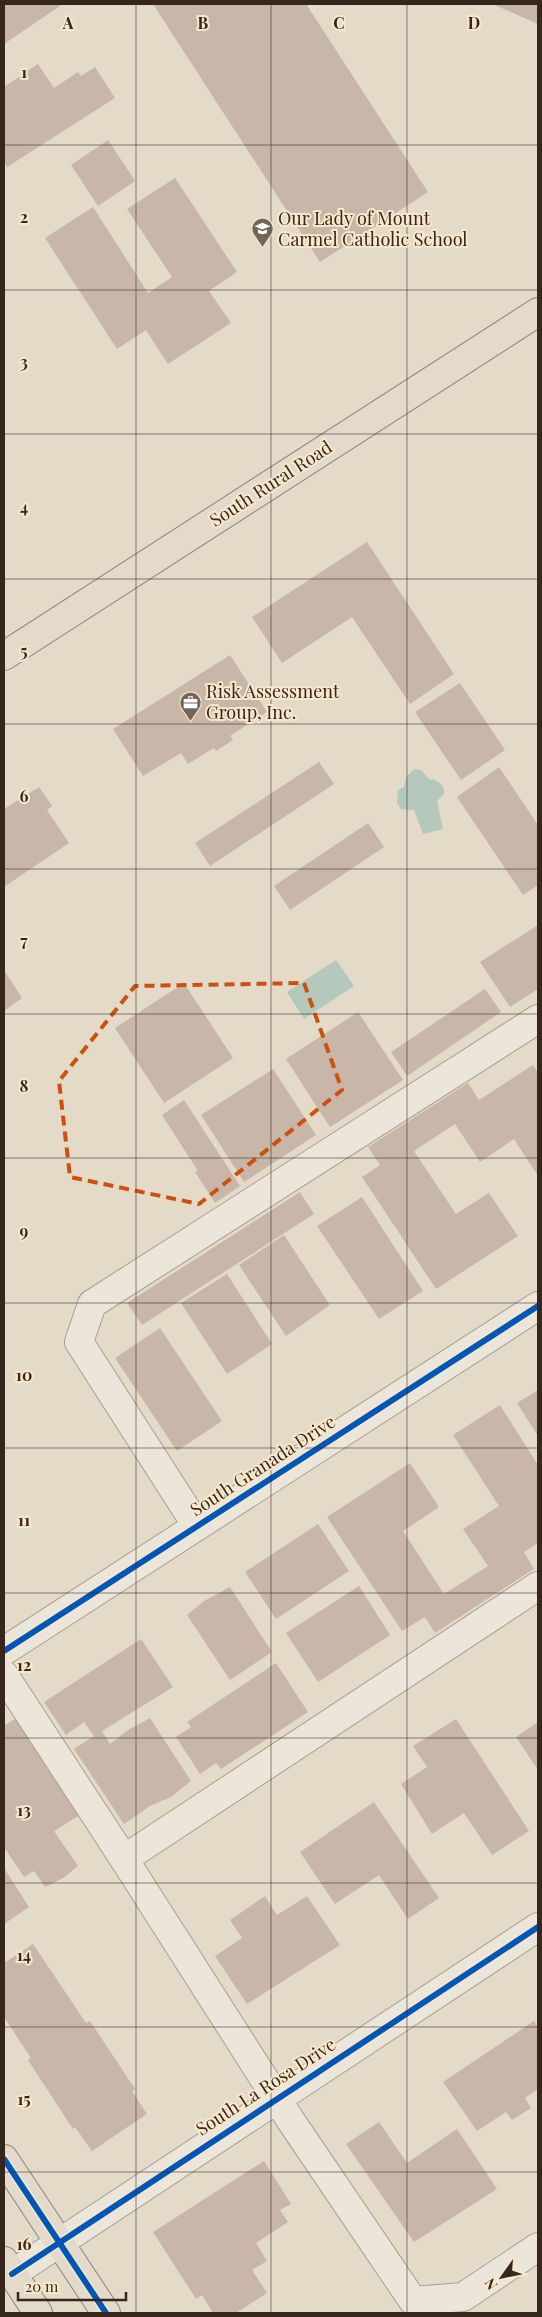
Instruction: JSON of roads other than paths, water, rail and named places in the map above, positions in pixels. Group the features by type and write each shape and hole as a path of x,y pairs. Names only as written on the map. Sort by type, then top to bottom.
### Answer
{"main road":[{"name":"South Rural Road","path":"4,656 538,312"},
{"path":"4,2159 106,2313"},
{"path":"8,2268 38,2313"}],"street":[{"path":"198,1526 78,1342 92,1304 538,1019"},
{"name":"South Granada Drive","path":"4,1651 538,1306"},
{"path":"124,1859 538,1586"},
{"path":"4,1675 276,2098 413,2301 463,2297 538,2247"},
{"name":"South La Rosa Drive","path":"8,2268 60,2243 276,2098 538,1927"}],"place":[{"name":"Our Lady of Mount Carmel Catholic School","path":"262,248"},
{"name":"Risk Assessment Group, Inc.","path":"190,721"}]}
